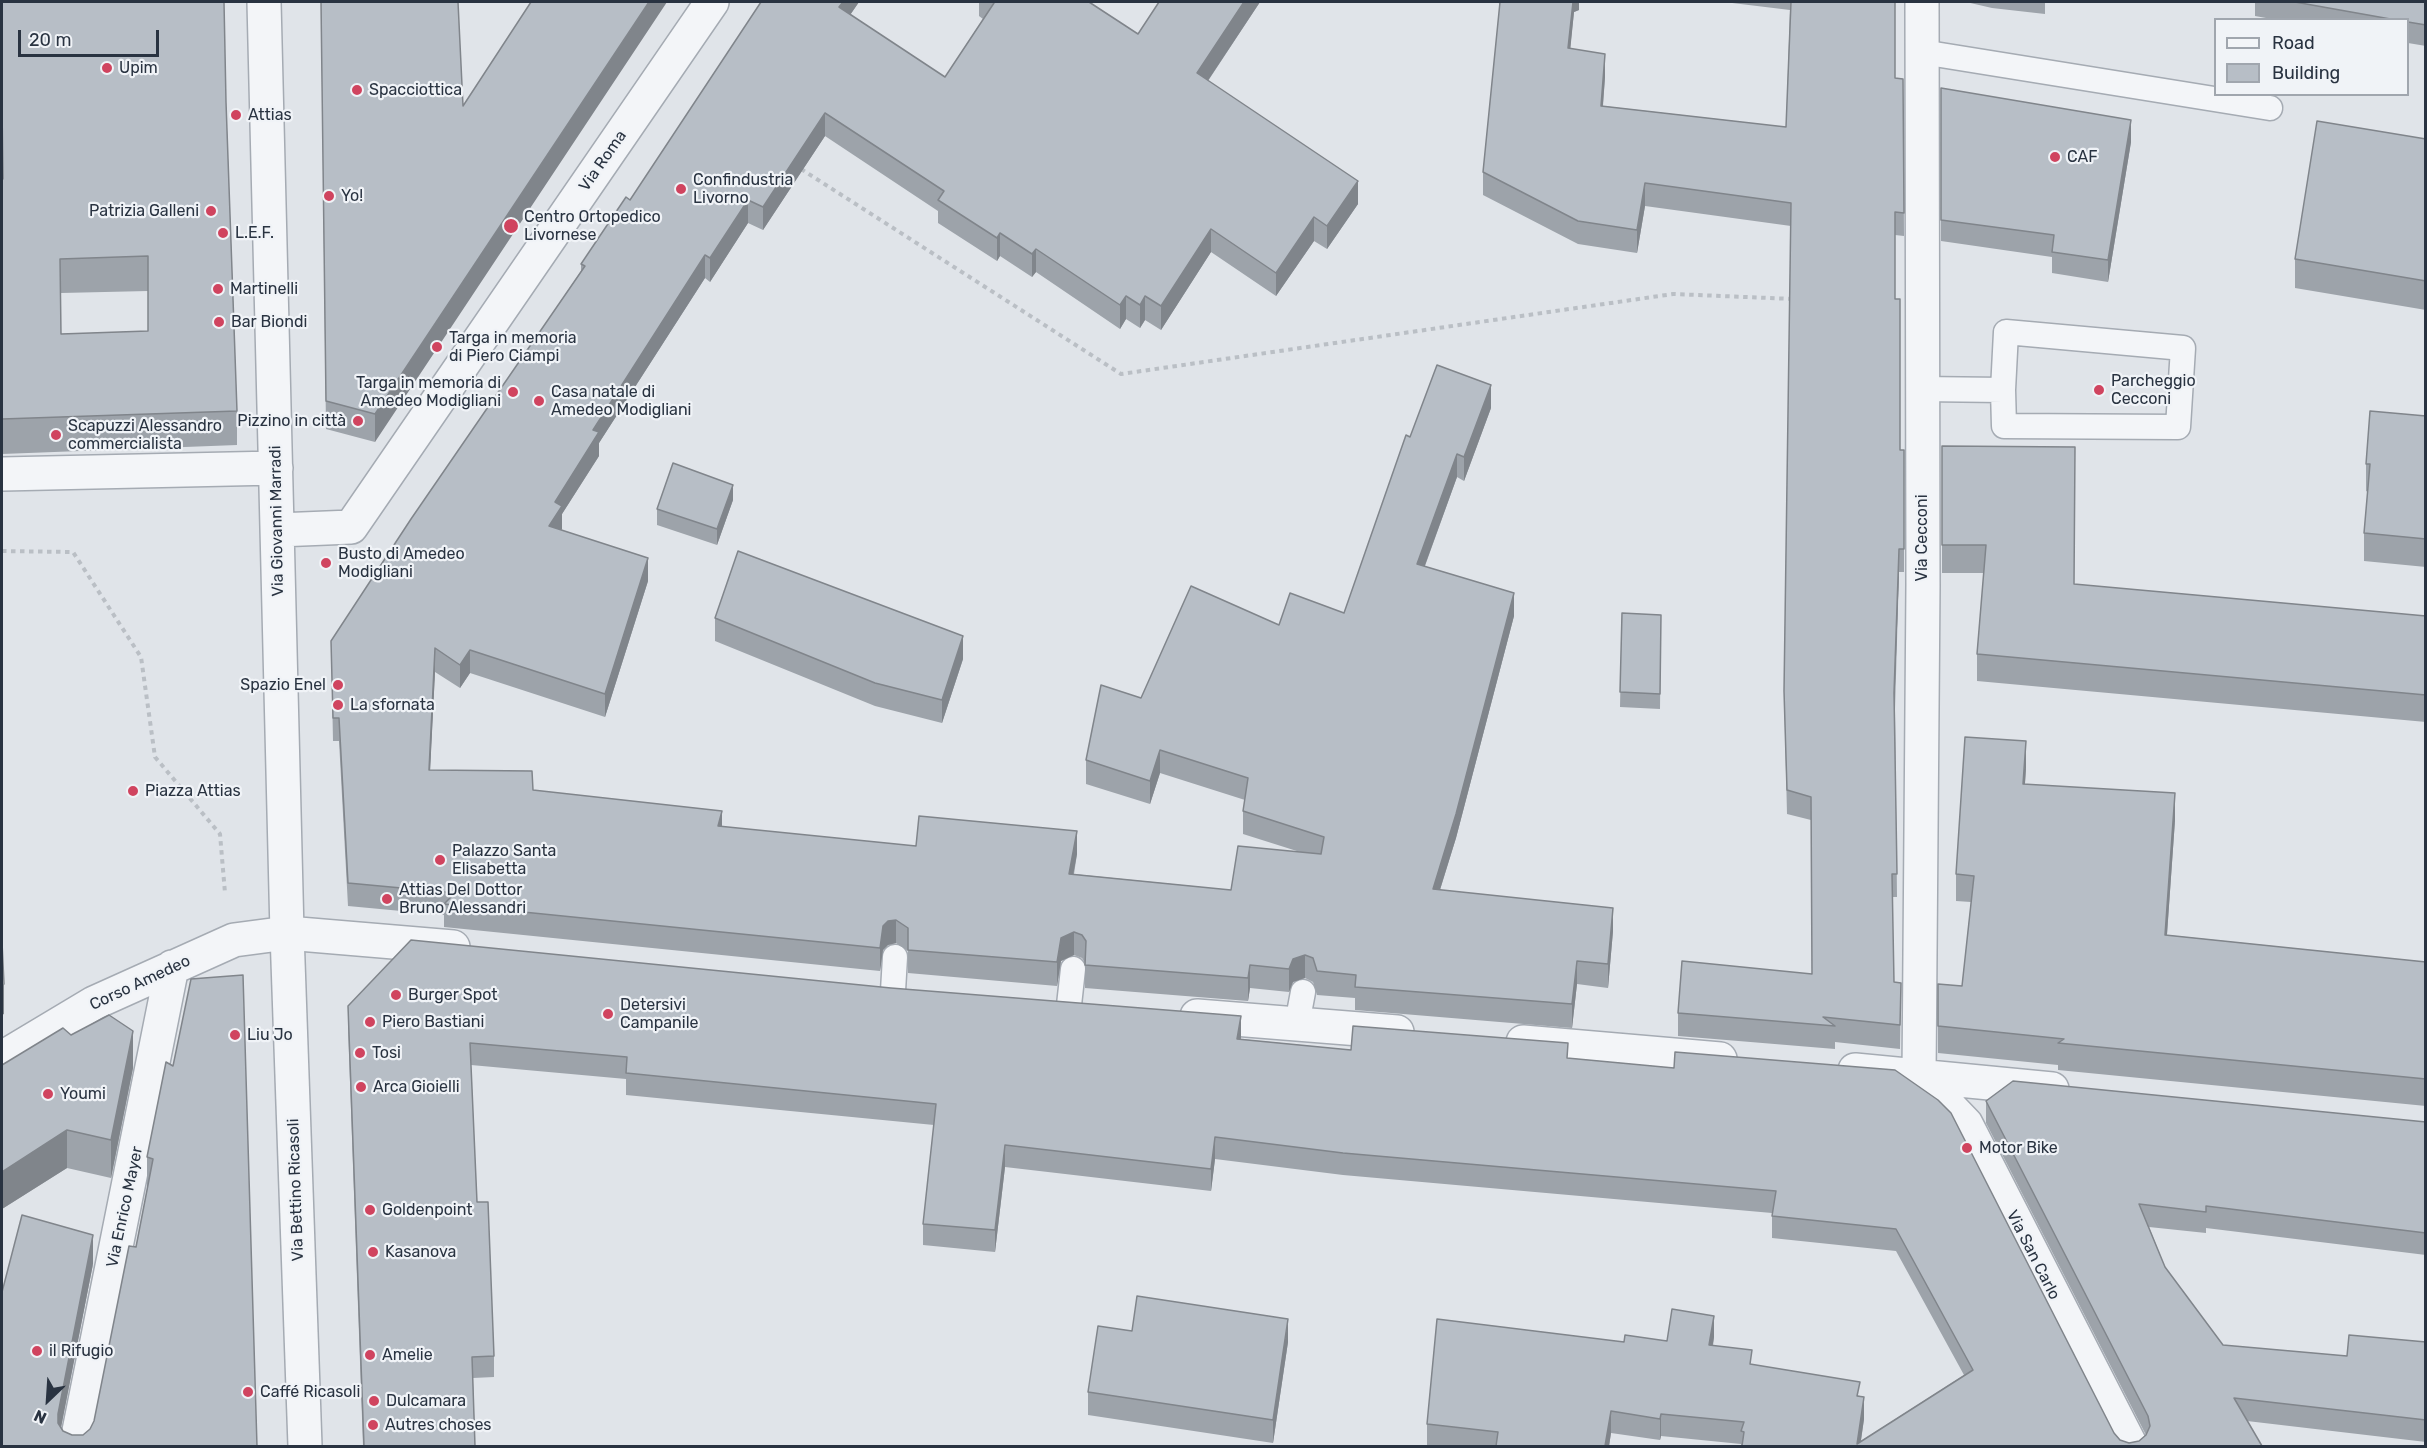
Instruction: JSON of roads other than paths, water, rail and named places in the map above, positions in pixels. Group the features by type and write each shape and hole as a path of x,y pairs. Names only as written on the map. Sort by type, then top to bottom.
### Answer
{"street":[{"name":"Via Giovanni Marradi","path":"264,2 287,933"},
{"name":"Via Roma","path":"278,530 351,527 712,2"},
{"name":"Via Cecconi","path":"1919,1075 1923,597 1922,2"},
{"path":"2,474 276,468"},
{"name":"Corso Amedeo","path":"2,1058 94,1003 234,940 287,933 488,950"},
{"name":"Via Bettino Ricasoli","path":"287,933 305,1446"},
{"name":"Via Enrico Mayer","path":"76,1446 172,967"},
{"path":"857,987 928,994"},
{"path":"1034,1002 1103,1008"},
{"path":"1172,1013 1300,1008 1426,1034"},
{"path":"1497,1040 1755,1062"},
{"path":"1826,1067 2084,1092"},
{"name":"Via San Carlo","path":"1919,1075 1966,1124 2131,1446"}],"lane":[{"path":"1922,52 2270,108"},
{"path":"2006,332 2184,348 2178,427 2004,426 2004,390 2006,332"},
{"path":"1921,389 2004,390"},
{"path":"893,991 895,957"},
{"path":"1068,1005 1073,969"}],"place":[{"name":"Upim","path":"107,68"},
{"name":"Spacciottica","path":"357,90"},
{"name":"Attias","path":"236,115"},
{"name":"CAF","path":"2055,157"},
{"name":"Confindustria Livorno","path":"681,189"},
{"name":"Yo!","path":"329,196"},
{"name":"Patrizia Galleni","path":"211,211"},
{"name":"Centro Ortopedico Livornese","path":"511,226"},
{"name":"L.E.F.","path":"223,233"},
{"name":"Martinelli","path":"218,289"},
{"name":"Bar Biondi","path":"219,322"},
{"name":"Targa in memoria di Piero Ciampi","path":"437,347"},
{"name":"Parcheggio Cecconi","path":"2099,390"},
{"name":"Targa in memoria di Amedeo Modigliani","path":"513,392"},
{"name":"Casa natale di Amedeo Modigliani","path":"539,401"},
{"name":"Pizzino in città","path":"358,421"},
{"name":"Scapuzzi Alessandro commercialista","path":"56,435"},
{"name":"Busto di Amedeo Modigliani","path":"326,563"},
{"name":"Spazio Enel","path":"338,685"},
{"name":"La sfornata","path":"338,705"},
{"name":"Piazza Attias","path":"133,791"},
{"name":"Palazzo Santa Elisabetta","path":"440,860"},
{"name":"Attias Del Dottor Bruno Alessandri","path":"387,899"},
{"name":"Burger Spot","path":"396,995"},
{"name":"Detersivi Campanile","path":"608,1014"},
{"name":"Piero Bastiani","path":"370,1022"},
{"name":"Liu Jo","path":"235,1035"},
{"name":"Tosi","path":"360,1053"},
{"name":"Arca Gioielli","path":"361,1087"},
{"name":"Youmi","path":"48,1094"},
{"name":"Motor Bike","path":"1967,1148"},
{"name":"Goldenpoint","path":"370,1210"},
{"name":"Kasanova","path":"373,1252"},
{"name":"il Rifugio","path":"37,1351"},
{"name":"Amelie","path":"370,1355"},
{"name":"Caffé Ricasoli","path":"248,1392"},
{"name":"Dulcamara","path":"374,1401"},
{"name":"Autres choses","path":"373,1425"}]}
